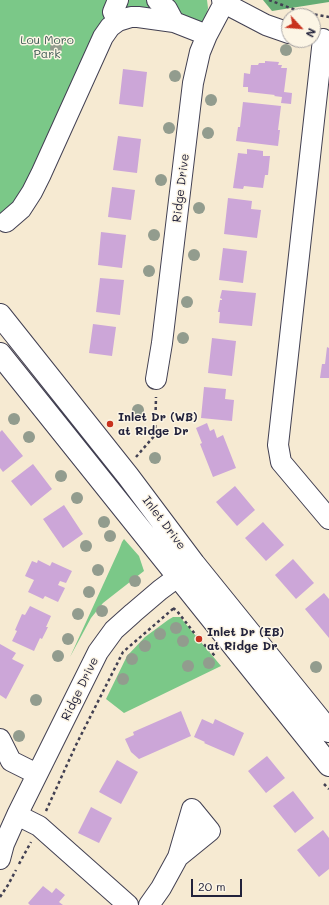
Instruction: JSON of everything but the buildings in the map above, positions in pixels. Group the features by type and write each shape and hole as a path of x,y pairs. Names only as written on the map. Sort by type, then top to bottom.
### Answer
{"main road":[{"name":"Inlet Drive","path":"0,315 128,476 186,570 329,765"},
{"name":"Inlet Drive","path":"0,354 186,570 329,731"}],"street":[{"path":"118,0 113,12 118,21"},
{"path":"157,0 167,8 174,22"},
{"path":"223,1 266,26 281,31"},
{"name":"Ridge Drive","path":"156,379 162,343 193,83 198,58 206,35 223,1"},
{"path":"6,222 20,209 42,174 103,37 110,27 118,21 130,17 138,17 174,22 206,35"},
{"path":"322,39 278,445 281,462 329,519"},
{"name":"Ridge Drive","path":"1,850 98,652 114,630 160,590 186,570"},
{"path":"0,739 11,761 37,774"},
{"path":"17,815 39,826 128,905"},
{"path":"150,905 178,857"}],"path":[{"path":"269,0 301,12 329,18"},
{"path":"134,459 154,436 156,379"},
{"path":"0,897 8,885 39,826 80,738 123,652 174,608"}],"green space":[{"name":"Lou Moro Park","path":"0,0 207,0 208,8 207,13 197,31 118,21 41,174 0,226"},
{"path":"263,0 329,0 329,2 291,8 281,8 281,10 272,11"},
{"path":"124,539 139,556 144,571 103,603 91,618 70,657 122,542"},
{"path":"173,617 180,617 221,666 124,713 106,699 127,656 145,637"}],"place":[{"name":"Inlet Dr (WB) at Ridge Dr","path":"110,424"},
{"name":"Inlet Dr (EB) at Ridge Dr","path":"199,639"}]}
